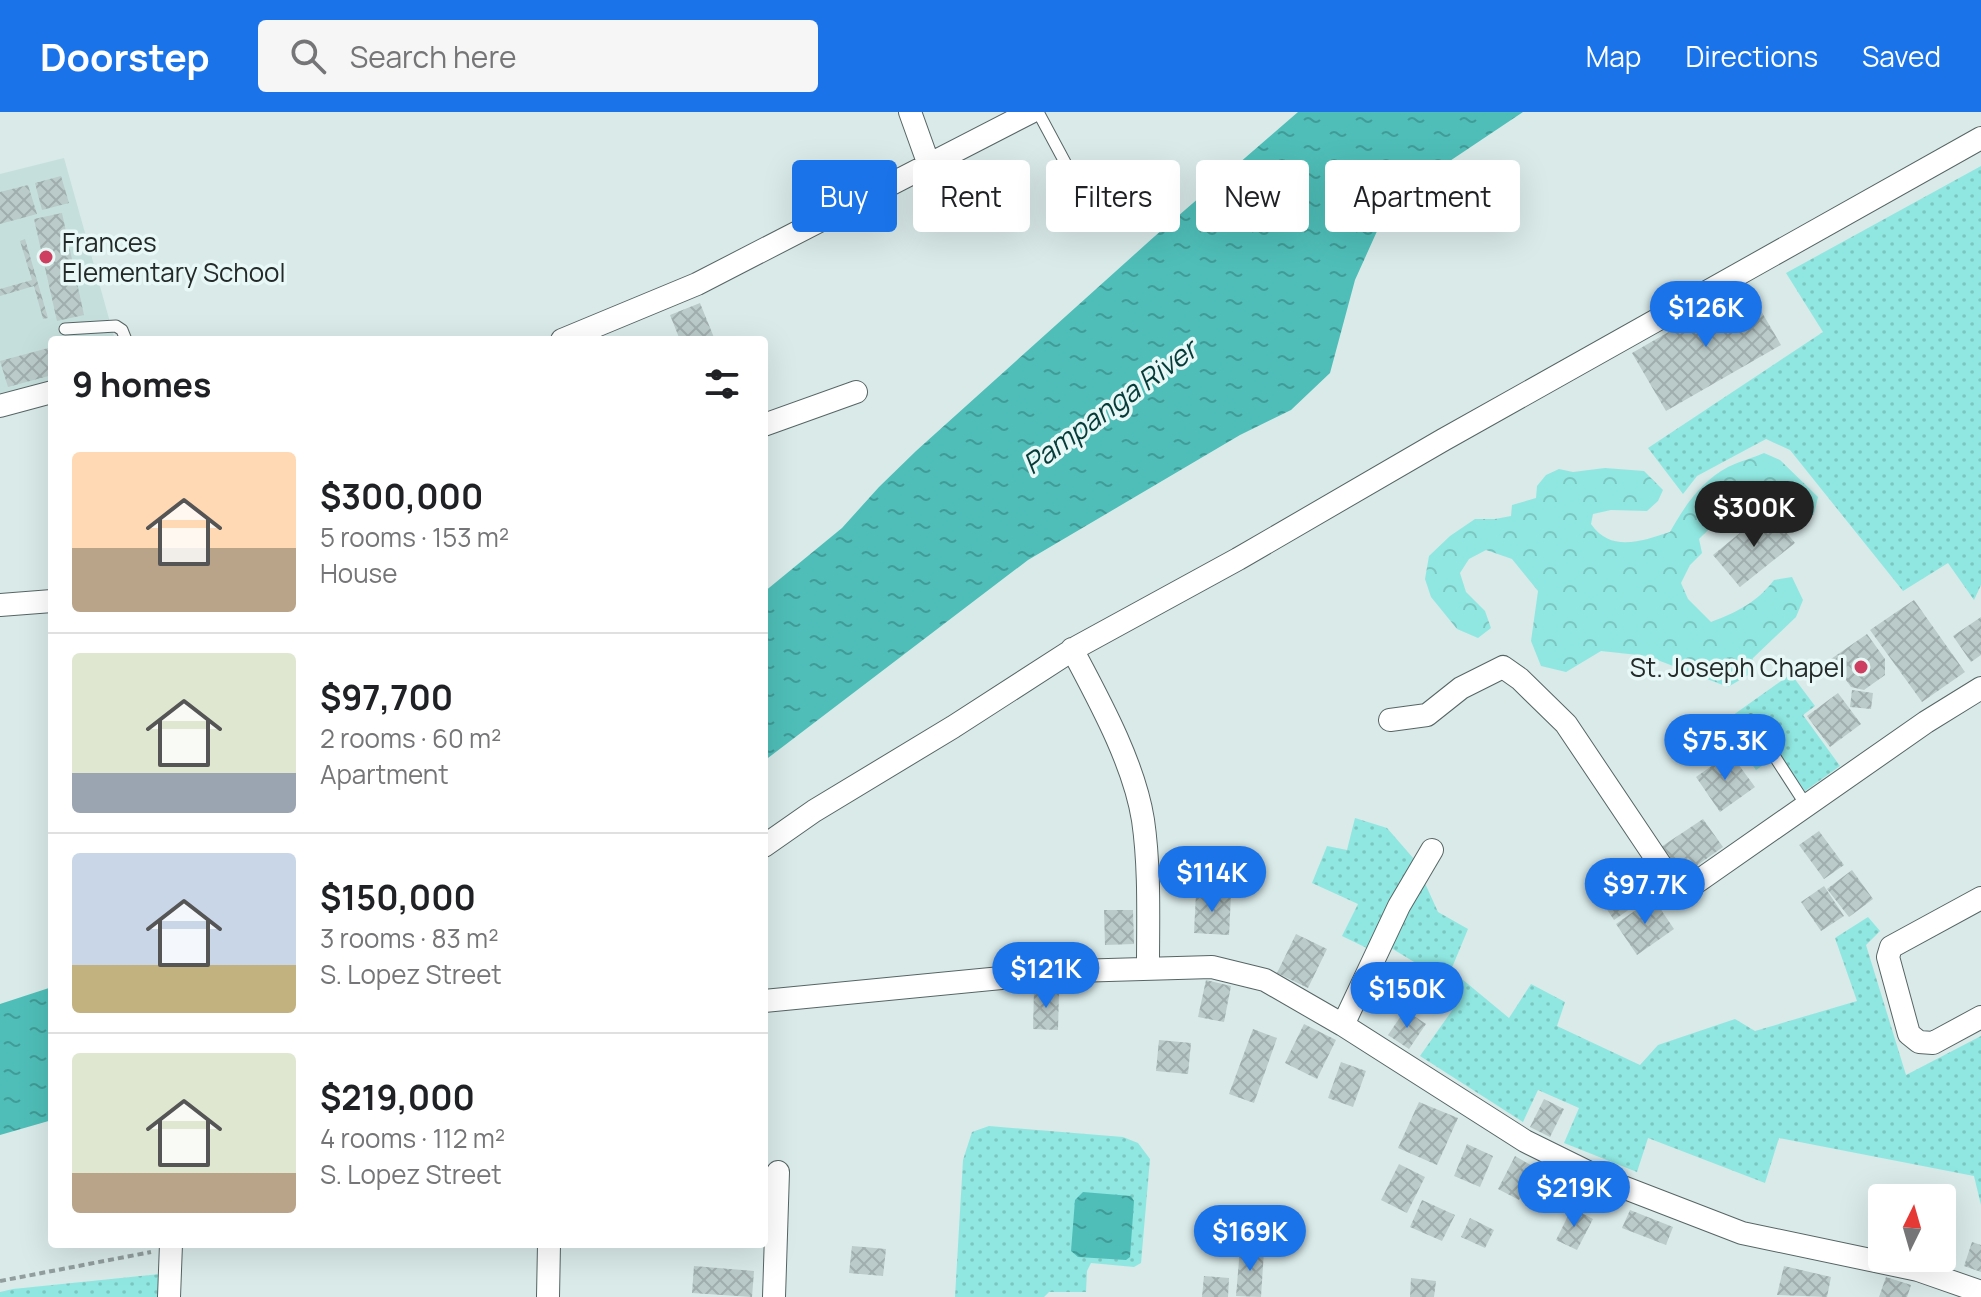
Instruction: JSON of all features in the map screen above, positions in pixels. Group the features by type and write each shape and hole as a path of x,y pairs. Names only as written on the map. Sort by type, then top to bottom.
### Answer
{"street":[{"path":"910,112 927,160"},
{"path":"939,160 1031,112"},
{"path":"768,843 1072,649 1238,559 1443,440 1981,138"},
{"path":"572,336 697,284 913,173"},
{"path":"768,424 856,392"},
{"path":"0,406 48,393"},
{"path":"0,605 48,601"},
{"path":"1072,649 1124,753 1143,818 1148,967"},
{"path":"1390,720 1427,715 1461,688 1503,667 1520,679 1566,724 1672,882 1694,884 1926,722 1981,688"},
{"path":"1343,1025 1399,906 1432,850"},
{"path":"1981,898 1891,947 1888,957 1909,1034 1919,1042 1933,1043 1981,1017"},
{"path":"768,1001 1074,971 1212,967 1265,980 1343,1025 1525,1141 1602,1179 1742,1233 1918,1270 1981,1292"},
{"path":"774,1297 778,1172"},
{"path":"169,1297 170,1248"},
{"path":"548,1297 549,1248"}],"lane":[{"path":"1038,112 1064,160"},
{"path":"65,329 116,326 124,336"},
{"path":"1751,720 1806,805"}],"path":[{"path":"0,1281 160,1248"}],"shaded area":[{"name":"Frances Elementary School","path":"64,158 114,336 48,336 48,385 0,397 0,174"}],"green space":[{"path":"1981,166 1981,585 1974,600 1948,563 1903,591 1790,450 1766,439 1697,476 1683,494 1648,448 1823,332 1786,273"},
{"path":"1764,453 1780,460 1818,497 1814,514 1805,521 1771,501 1761,499 1741,505 1699,539 1702,553 1690,565 1681,583 1688,599 1711,622 1746,606 1774,580 1792,577 1803,600 1796,617 1753,658 1748,675 1728,687 1647,656 1601,651 1566,672 1541,666 1531,641 1538,591 1512,559 1486,550 1469,559 1460,573 1466,592 1485,611 1491,628 1478,638 1457,629 1431,597 1425,579 1429,556 1450,536 1475,519 1511,516 1512,505 1536,498 1537,486 1546,475 1559,469 1573,472 1605,468 1644,471 1663,490 1658,501 1647,511 1611,510 1593,514 1591,524 1599,533 1617,542 1628,542 1670,532 1701,487 1728,467"},
{"path":"1791,674 1815,706 1803,715 1840,766 1805,791 1779,754 1756,770 1722,723"},
{"path":"1355,818 1387,828 1414,859 1438,912 1468,929 1451,970 1509,1018 1531,984 1565,1002 1557,1026 1640,1065 1658,1045 1735,1019 1755,1031 1857,1001 1835,938 1868,917 1880,931 1866,945 1906,1075 1981,1036 1981,1205 1974,1176 1779,1138 1765,1183 1648,1138 1637,1172 1564,1143 1579,1108 1538,1090 1523,1122 1420,1056 1458,1002 1419,965 1383,943 1375,952 1342,936 1358,904 1312,883 1327,846 1347,850"},
{"path":"989,1126 1123,1137 1138,1143 1150,1159 1141,1263 1134,1267 1091,1263 1087,1271 1086,1292 1049,1292 1044,1297 955,1297 963,1160 972,1132"},
{"path":"170,1273 171,1297 0,1297 0,1292 13,1289"}],"water":[{"name":"Pampanga River","path":"1298,112 1523,112 1451,160 1325,160 1325,232 1377,232 1355,280 1330,373 1291,410 1240,435 1028,560 768,758 768,589 842,528 916,451 1160,232 1180,232 1180,214 1196,200 1196,232 1309,232 1309,160 1243,160"},
{"path":"48,988 48,1121 0,1135 0,1004"},
{"path":"1083,1192 1131,1196 1134,1201 1130,1257 1126,1260 1078,1257 1071,1251 1075,1200"}],"building":[{"path":"61,176 69,203 42,210 35,183"},
{"path":"28,185 37,214 0,224 0,192"},
{"path":"62,213 84,315 57,321 34,219"},
{"path":"25,239 48,318 43,319 34,286 0,296 0,289 32,280 20,241"},
{"path":"1747,287 1781,345 1666,411 1632,353"},
{"path":"700,303 713,336 678,336 670,315"},
{"path":"48,348 48,376 8,387 0,361"},
{"path":"1768,510 1795,543 1740,587 1713,555"},
{"path":"1914,600 1965,672 1922,702 1870,630"},
{"path":"1981,617 1981,655 1971,662 1953,636"},
{"name":"St. Joseph Chapel","path":"1867,634 1885,659 1885,675 1864,690 1851,687 1831,659"},
{"path":"1852,690 1873,693 1871,709 1850,707"},
{"path":"1838,693 1861,724 1830,747 1807,716"},
{"path":"1730,753 1755,787 1720,812 1696,777"},
{"path":"1703,819 1723,847 1682,876 1661,847"},
{"path":"1819,831 1844,865 1824,879 1799,845"},
{"path":"1852,870 1873,899 1849,917 1827,889"},
{"path":"1632,871 1650,895 1614,920 1602,902 1615,893 1611,886"},
{"path":"1824,886 1844,916 1821,931 1801,902"},
{"path":"1196,893 1231,895 1229,935 1194,933"},
{"path":"1653,898 1674,929 1637,955 1616,924"},
{"path":"1104,910 1133,910 1134,944 1105,945"},
{"path":"1296,934 1327,949 1308,988 1277,973"},
{"path":"1206,980 1231,986 1224,1022 1198,1017"},
{"path":"1034,990 1059,991 1058,1030 1033,1029"},
{"path":"1405,1010 1426,1024 1409,1049 1388,1035"},
{"path":"1304,1024 1336,1040 1317,1079 1285,1063"},
{"path":"1253,1029 1277,1038 1254,1103 1229,1094"},
{"path":"1159,1040 1191,1043 1188,1074 1156,1071"},
{"path":"1341,1062 1366,1071 1353,1107 1328,1098"},
{"path":"1544,1099 1564,1109 1550,1137 1530,1127"},
{"path":"1419,1102 1458,1118 1437,1165 1398,1148"},
{"path":"1467,1144 1493,1156 1480,1187 1454,1176"},
{"path":"1515,1156 1536,1168 1519,1200 1498,1189"},
{"path":"1399,1164 1425,1177 1407,1213 1381,1200"},
{"path":"1422,1200 1455,1215 1442,1241 1410,1227"},
{"path":"1572,1208 1593,1219 1577,1250 1556,1240"},
{"path":"1630,1210 1673,1227 1666,1245 1622,1228"},
{"path":"1470,1218 1494,1230 1485,1248 1461,1237"},
{"path":"1972,1242 1981,1245 1981,1272 1964,1266"},
{"path":"852,1246 886,1249 883,1276 849,1273"},
{"path":"1240,1249 1264,1251 1261,1297 1236,1296"},
{"path":"694,1266 754,1271 752,1297 692,1293"},
{"path":"1784,1266 1831,1277 1827,1297 1777,1295"},
{"path":"1204,1276 1229,1278 1228,1297 1202,1297"},
{"path":"1886,1277 1911,1285 1907,1297 1879,1297"},
{"path":"1411,1278 1436,1281 1434,1297 1410,1297"}],"place":[{"name":"Frances Elementary School","path":"46,257"},
{"name":"St. Joseph Chapel","path":"1861,667"}]}
